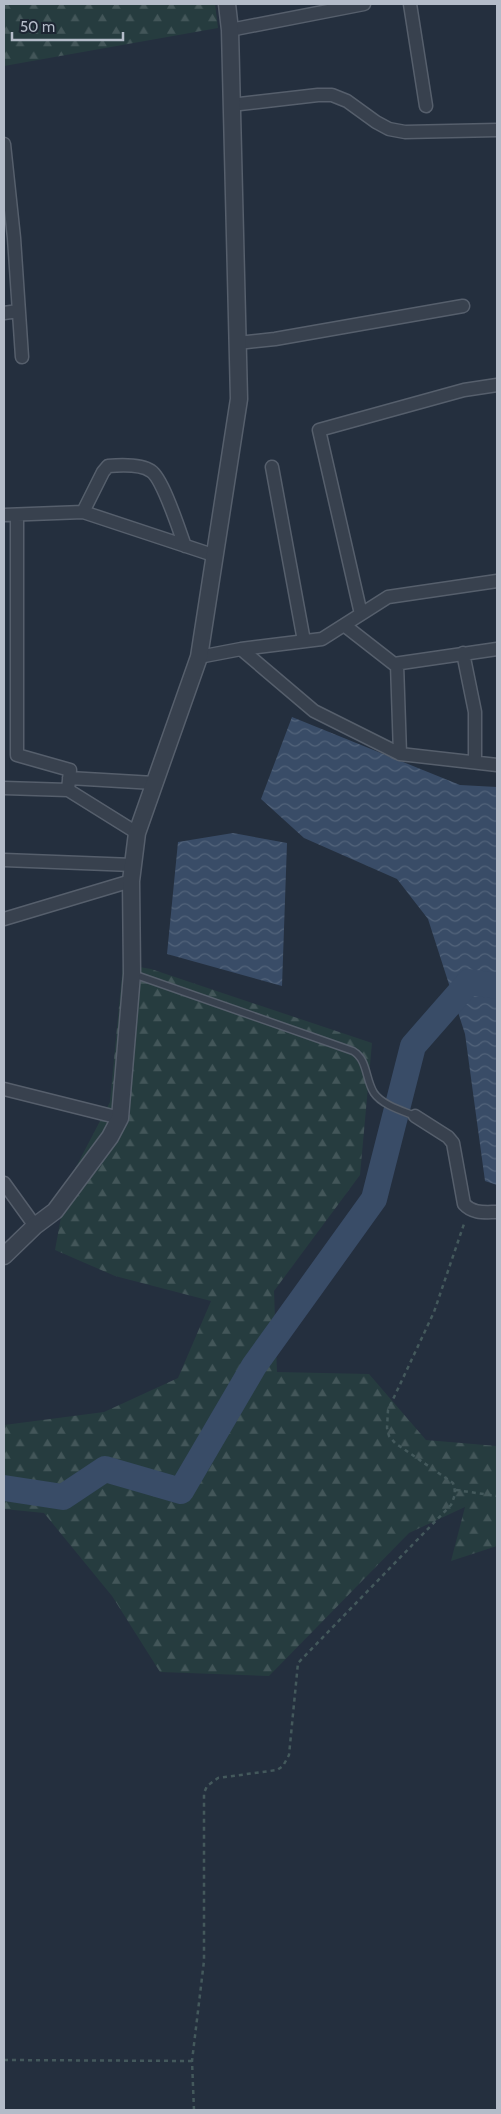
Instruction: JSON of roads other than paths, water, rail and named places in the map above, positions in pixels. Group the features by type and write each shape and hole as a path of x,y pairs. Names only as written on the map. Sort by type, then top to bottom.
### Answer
{"street":[{"path":"4,1256 35,1226 55,1211 110,1137 120,1118 132,974 132,873 137,833 198,657 216,556 239,399 230,30 227,4"},
{"path":"230,30 343,6 364,4"},
{"path":"410,4 426,106"},
{"path":"231,105 332,95 347,100 376,122 389,129 405,132 497,130"},
{"path":"4,144 9,239 22,357"},
{"path":"238,343 275,339 464,306"},
{"path":"4,313 18,311"},
{"path":"361,614 319,430 464,390 497,385"},
{"path":"83,512 103,472 108,466 150,470 157,477 162,487 185,546"},
{"path":"272,467 304,641"},
{"path":"69,784 70,770 17,755 10,515 83,512 216,556"},
{"path":"198,657 322,638 388,597 497,581"},
{"path":"344,625 394,664 497,649"},
{"path":"241,649 314,711 400,754 497,764"},
{"path":"463,653 474,712 475,762"},
{"path":"397,664 400,754"},
{"path":"4,788 69,784 154,783"},
{"path":"69,784 137,833"},
{"path":"4,860 132,873"},
{"path":"4,920 132,873"},
{"path":"4,1089 120,1118"},
{"path":"415,1116 448,1137 453,1143 461,1196 469,1210 497,1212"},
{"path":"4,1183 35,1226"}],"lane":[{"path":"132,974 352,1051 362,1060 375,1094 385,1102 415,1116"}],"water":[{"path":"292,717 460,785 497,787 497,1185 485,1181 465,1034 428,919 397,879 304,838 261,799"},
{"path":"233,833 287,843 282,986 167,954 178,842"}],"waterway":[{"path":"4,1488 63,1497 105,1469 181,1491 254,1366 374,1199 413,1046 469,982 497,986"}]}
